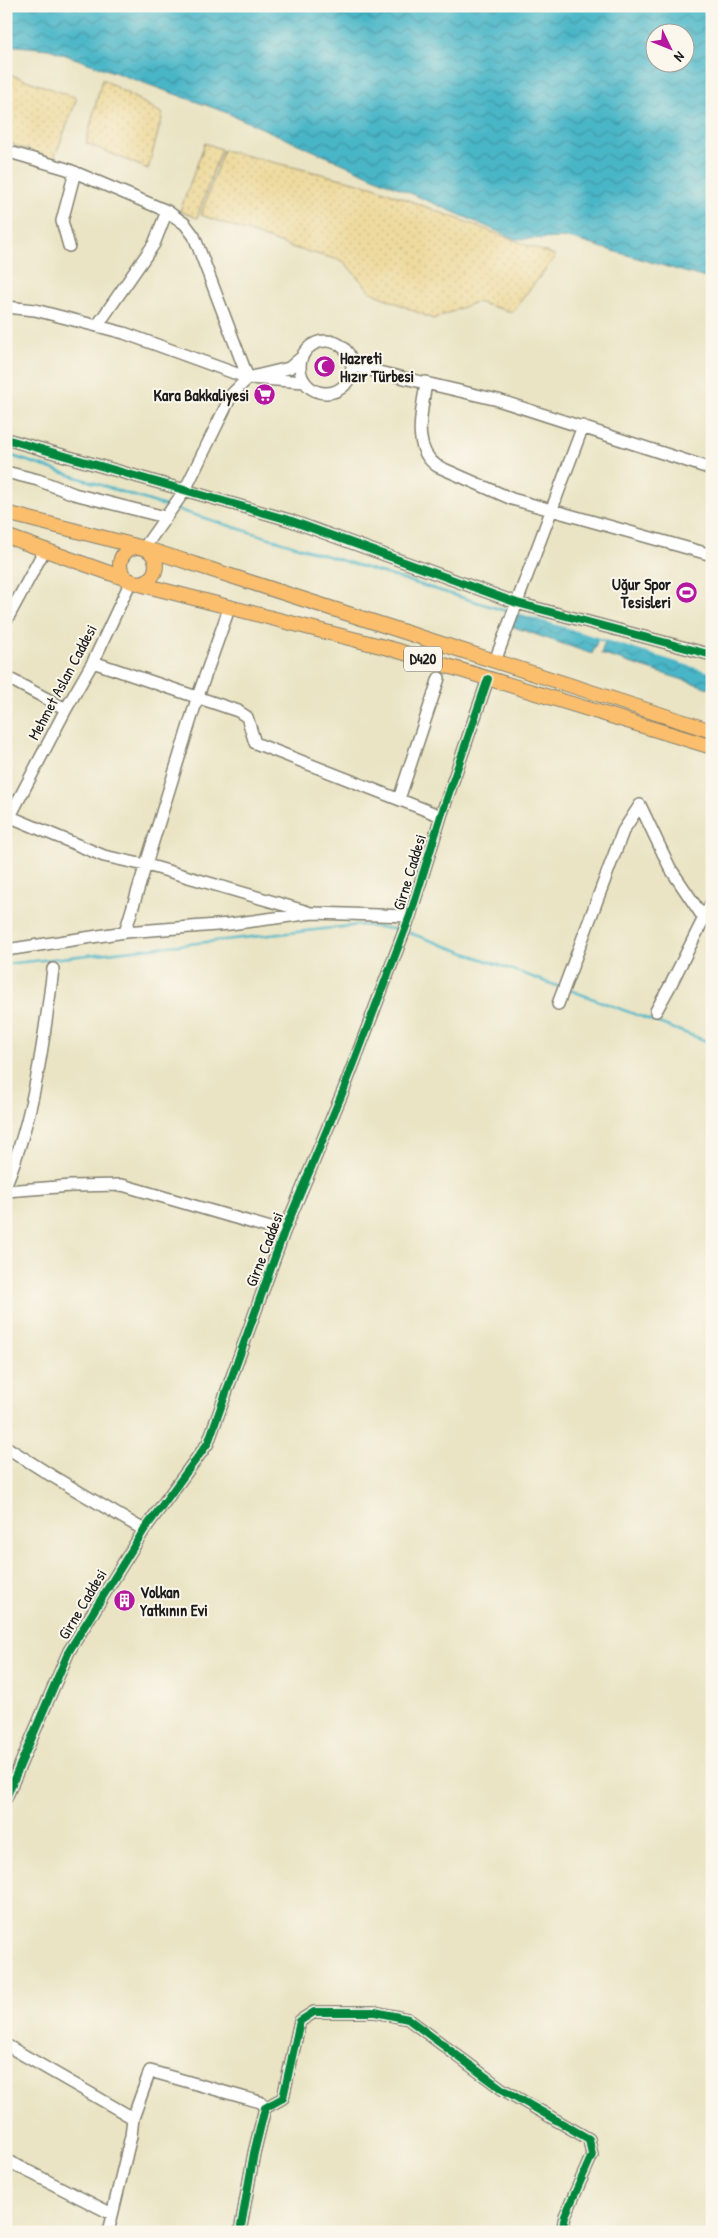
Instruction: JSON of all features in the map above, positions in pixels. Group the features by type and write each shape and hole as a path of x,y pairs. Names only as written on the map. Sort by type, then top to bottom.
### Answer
{"main road":[{"name":"D420","path":"6,513 144,548 712,731"},
{"name":"D420","path":"6,536 130,581 392,649 488,680 712,747"},
{"path":"134,548 144,548 153,555 156,566 154,572 147,580 142,582 130,581 123,574 120,563 122,558 125,553 134,548"}],"street":[{"path":"6,151 75,172 167,211 185,224 194,236 248,378"},
{"path":"69,246 62,221 75,172"},
{"path":"97,326 154,244 167,211"},
{"path":"6,308 35,310 124,333 248,378 305,382 318,392 335,392 348,382 353,366 351,357 346,350 331,341 313,344 302,358 289,368 248,378 232,394 185,490 144,548"},
{"path":"302,358 300,366 305,382"},
{"path":"353,366 498,400 712,469"},
{"path":"426,382 420,436 423,452 430,461 512,499 712,555"},
{"path":"495,661 583,426"},
{"path":"6,439 289,520 517,603 712,655"},
{"path":"6,472 38,480 74,494 166,517"},
{"path":"6,621 45,549"},
{"name":"Mehmet Aslan Caddesi","path":"8,818 93,662 130,581"},
{"path":"125,932 198,696 230,606"},
{"path":"93,662 198,696 246,715 255,742 441,816"},
{"path":"6,677 66,709"},
{"path":"399,799 439,678"},
{"name":"Girne Caddesi","path":"6,1798 69,1651 144,1530 208,1443 284,1232 344,1089 410,916 441,816 488,680"},
{"path":"558,1004 623,831 640,805 670,868 703,916"},
{"path":"8,818 104,856 145,864 312,913"},
{"path":"656,1011 703,916 712,902"},
{"path":"6,950 125,932 230,924 312,913 410,916"},
{"path":"6,1184 18,1155 38,1071 53,969"},
{"path":"6,1191 71,1186 122,1185 284,1232"},
{"path":"6,1447 144,1530"},
{"path":"240,2232 254,2153 265,2108 283,2098 300,2021 314,2012 375,2012 408,2019 502,2089 589,2139 592,2155 566,2216 562,2232"},
{"path":"6,2044 134,2118"},
{"path":"108,2232 134,2118 150,2071 260,2102 265,2108"},
{"path":"6,2160 112,2214"}],"sand":[{"path":"6,73 77,98 54,159 6,142"},
{"path":"102,79 163,114 148,169 86,143"},
{"path":"205,143 221,149 197,218 180,211"},
{"path":"223,150 371,186 556,256 512,312 476,302 433,319 371,292 343,261 294,248 201,215"}],"water":[{"path":"6,6 712,6 712,280 569,238 515,239 225,112 49,49 6,45"},
{"path":"515,615 598,639 592,654 511,626"},
{"path":"605,641 712,675 712,689 601,654"}],"waterway":[{"path":"6,454 168,507"},
{"path":"175,509 509,612"},
{"path":"517,614 712,674"},
{"path":"6,964 360,925 402,930"},
{"path":"407,932 560,987"},
{"path":"567,989 712,1043"}],"cycle path":[{"path":"6,439 289,520 517,603 712,655"},
{"path":"6,1798 69,1651 144,1530 208,1443 284,1232 344,1089 410,916 441,816 488,679"},
{"path":"240,2232 254,2153 265,2108 283,2098 300,2021 314,2012 375,2012 408,2019 502,2089 589,2139 592,2155 565,2216 562,2232"}],"place":[{"name":"Hazreti Hızır Türbesi","path":"324,367"},
{"name":"Kara Bakkaliyesi","path":"265,395"},
{"name":"Uğur Spor Tesisleri","path":"687,593"},
{"name":"Volkan Yatkının Evi","path":"124,1601"}]}
